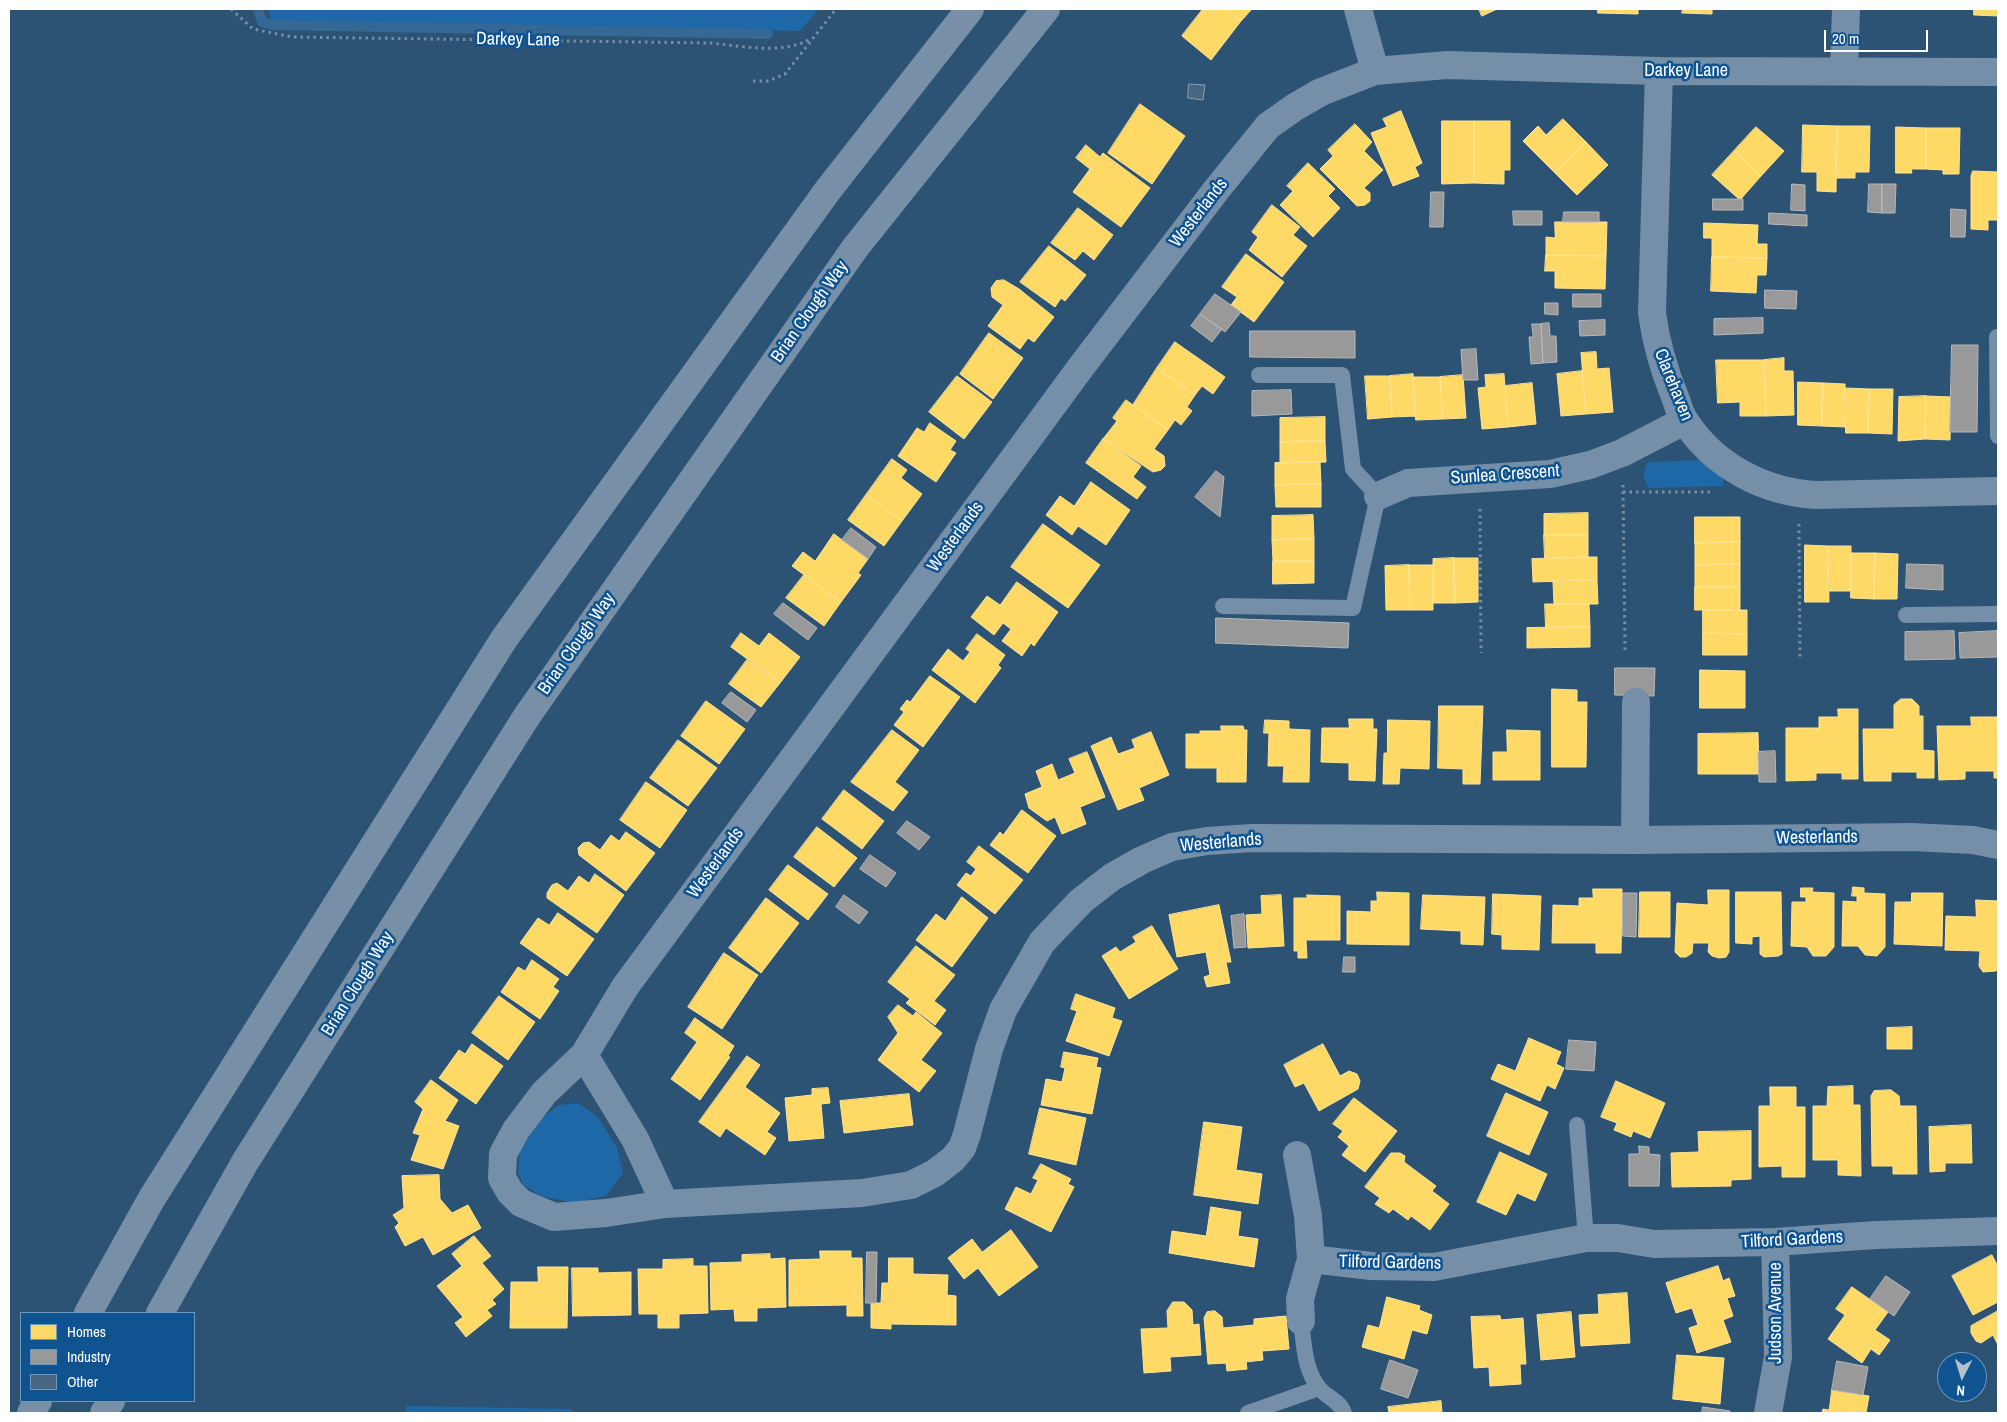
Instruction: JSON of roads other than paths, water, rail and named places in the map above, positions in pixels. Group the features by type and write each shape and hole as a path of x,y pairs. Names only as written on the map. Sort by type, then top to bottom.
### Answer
{"highway":[{"path":"89,1312 152,1198 504,639 828,190 970,9"},
{"name":"Brian Clough Way","path":"161,1312 245,1162 527,716 855,248 1046,9"},
{"path":"31,1413 37,1402"},
{"path":"104,1413 110,1402"}],"street":[{"path":"1358,9 1375,71"},
{"path":"1844,71 1846,9"},
{"name":"Darkey Lane","path":"1375,71 1447,65 1659,71 1998,72"},
{"name":"Westerlands","path":"1375,71 1321,92 1268,126 1217,189 1081,367 631,978 584,1055 544,1093 516,1130 503,1154 502,1178 510,1192 521,1203 536,1211 554,1217 606,1213 665,1204 862,1193 911,1184 935,1173 953,1159 962,1148 968,1134 989,1049 1003,1010 1042,942 1081,901 1112,877 1142,860 1172,847 1207,841 1252,838 1635,840 1912,836 1973,840 1998,845"},
{"name":"Clarehaven","path":"1659,71 1652,312 1656,345 1665,374 1684,421 1704,445 1732,469 1769,488 1799,494 1998,491"},
{"name":"Sunlea Crescent","path":"1378,496 1408,483 1550,474 1590,465 1622,453 1684,421"},
{"path":"1635,840 1636,702"},
{"path":"584,1055 634,1139 665,1204"},
{"path":"1297,1155 1308,1216 1311,1259 1300,1299 1301,1321"},
{"name":"Tilford Gardens","path":"1311,1259 1372,1266 1434,1267 1586,1238 1618,1238 1654,1244 1775,1242 1876,1235 1998,1231"},
{"name":"Judson Avenue","path":"1768,1413 1778,1357 1775,1242"}],"lane":[{"path":"1997,337 1998,436"},
{"path":"1223,606 1353,608 1378,496 1353,469 1342,374 1259,375"},
{"path":"1906,615 1998,614"},
{"path":"1577,1125 1586,1238"},
{"path":"1301,1321 1307,1365 1319,1388 1342,1406 1344,1413"},
{"path":"1248,1413 1319,1388"}],"waterway":[{"path":"258,9 262,22 273,25 768,34"}]}
